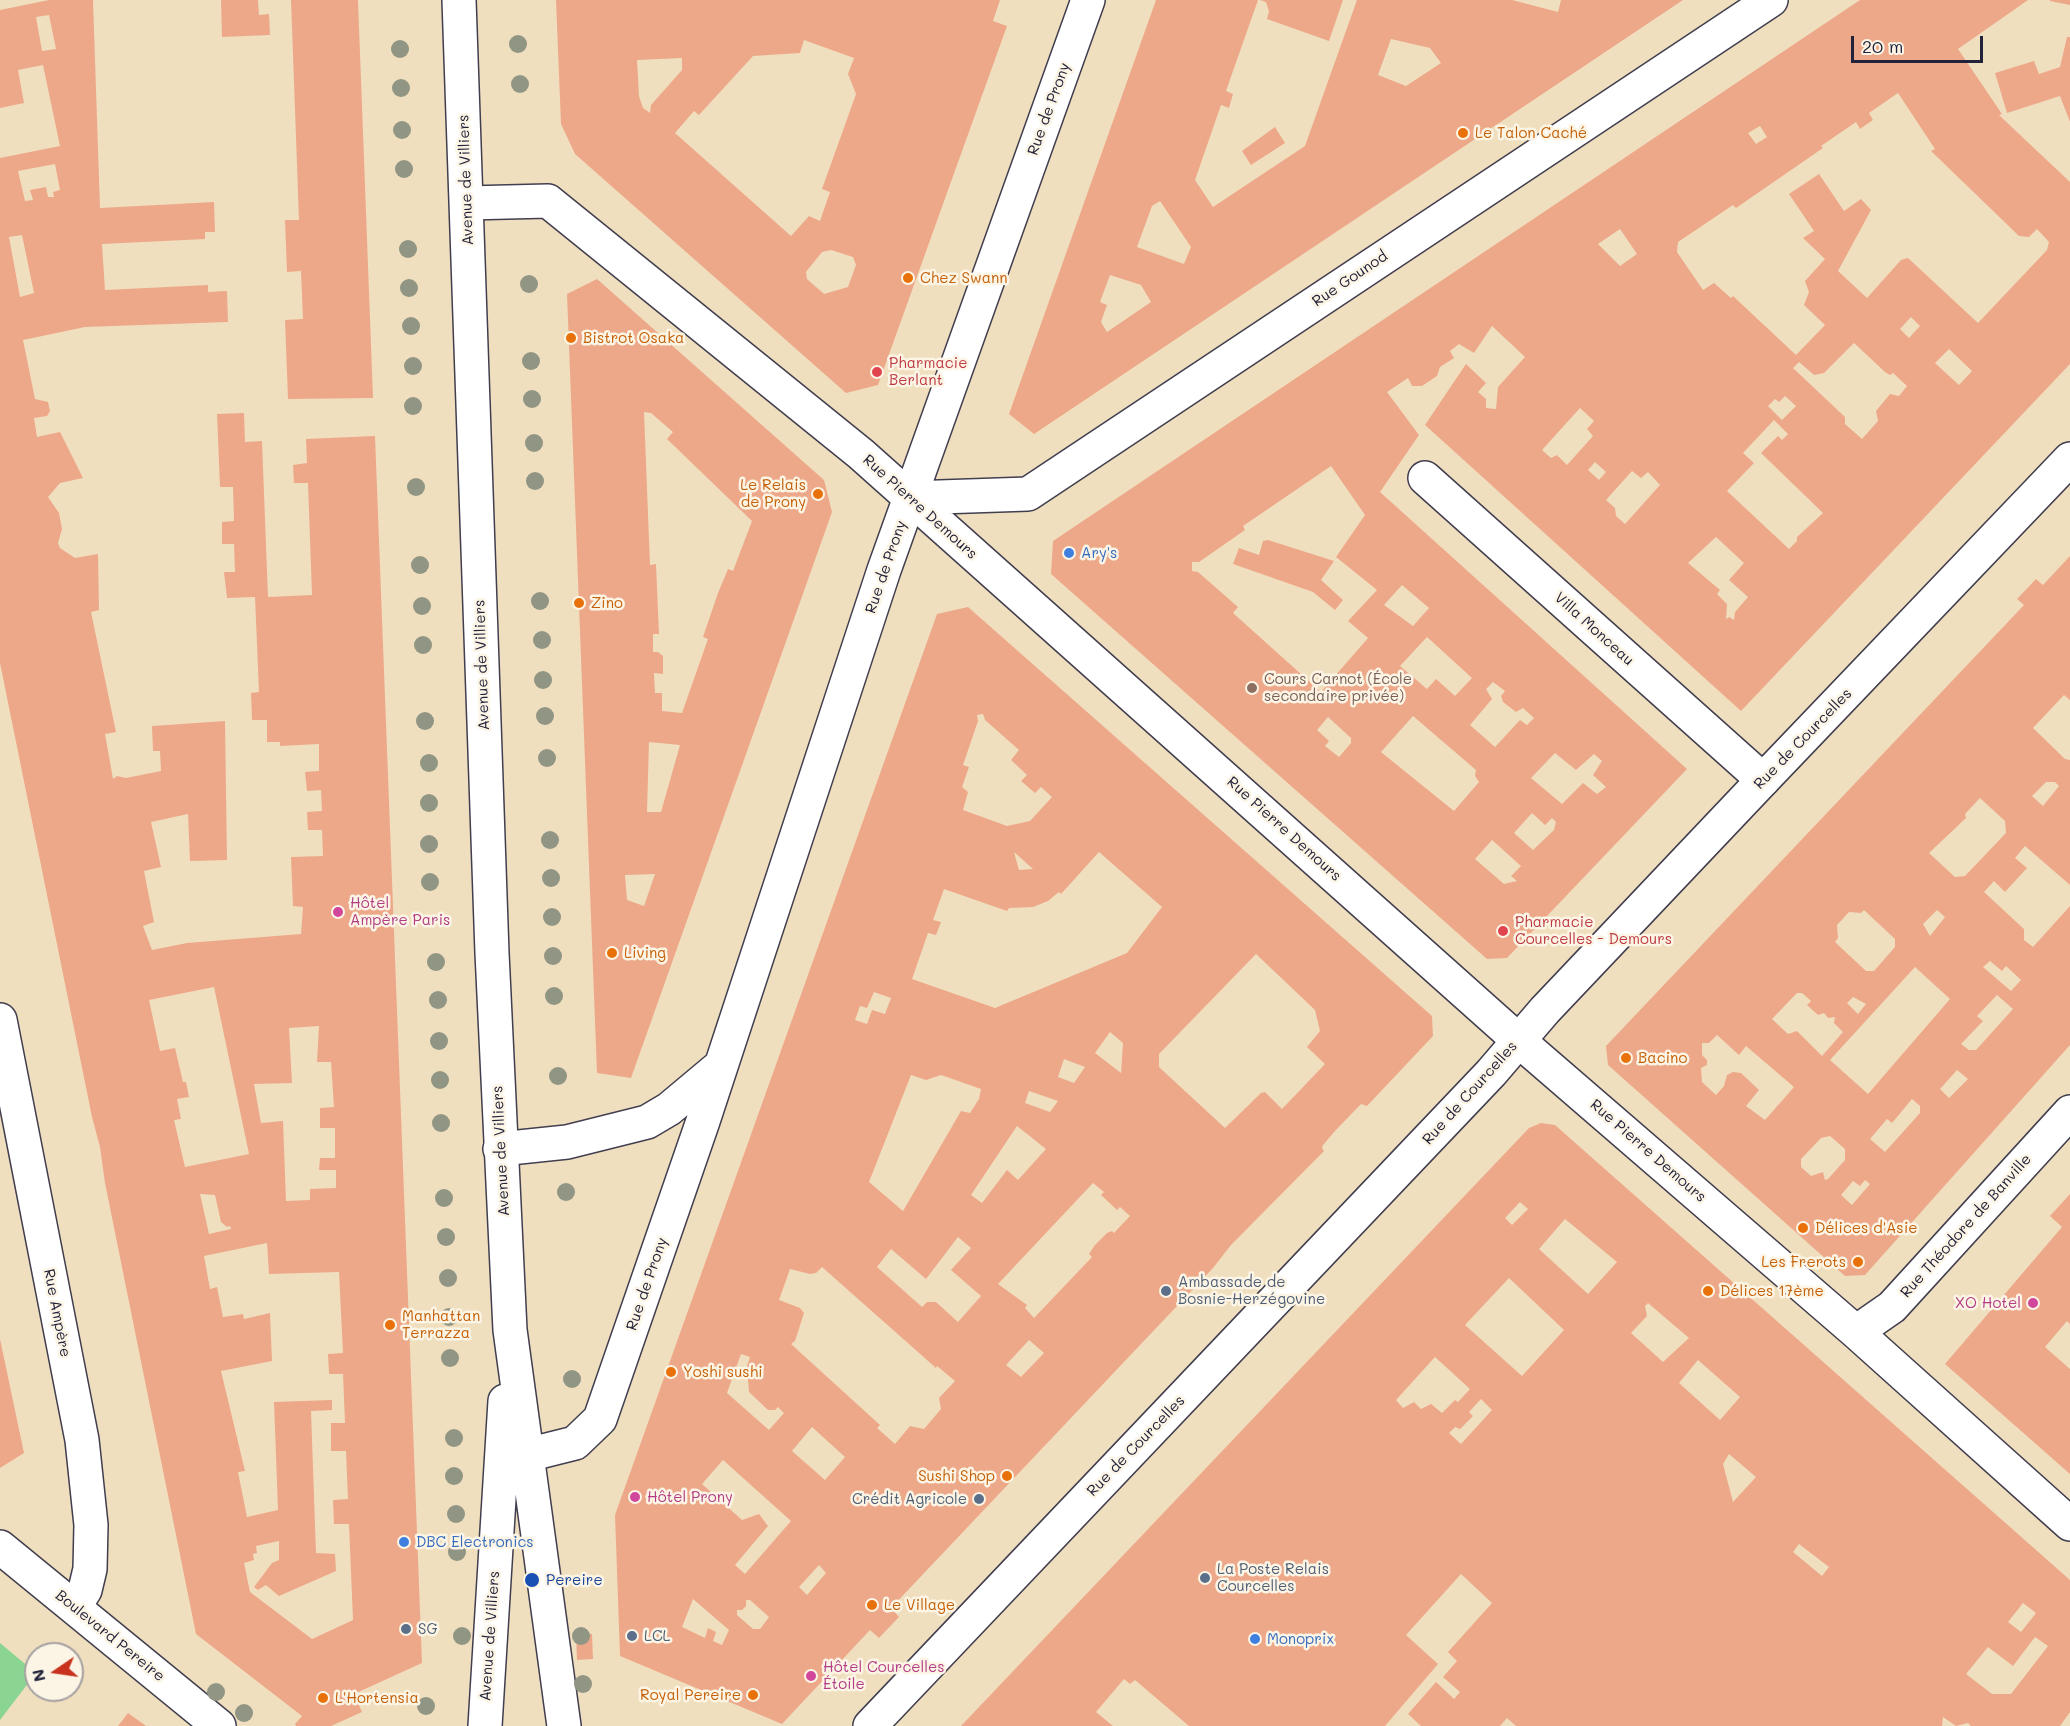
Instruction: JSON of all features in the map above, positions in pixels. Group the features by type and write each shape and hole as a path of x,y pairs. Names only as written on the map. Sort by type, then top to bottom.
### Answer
{"street":[{"name":"Avenue de Villiers","path":"459,0 500,1149 510,1330 564,1726"},
{"name":"Rue de Prony","path":"527,1455 575,1443 600,1419 703,1121 718,1068 910,498 1088,0"},
{"name":"Rue Gounod","path":"910,498 1028,494 1771,0"},
{"name":"Rue Pierre Demours","path":"467,203 548,201 861,454 1518,1040 1856,1332 2070,1524"},
{"name":"Rue de Courcelles","path":"870,1726 1491,1073 1518,1040 1763,780 2070,459"},
{"name":"Villa Monceau","path":"1425,478 1763,780"},
{"name":"Rue Ampère","path":"0,1020 82,1440 91,1525 90,1569 85,1590 75,1606"},
{"path":"500,1149 567,1142 647,1122 669,1109 718,1068"},
{"name":"Rue Théodore de Banville","path":"1856,1332 1892,1307 2070,1112"},
{"name":"Avenue de Villiers","path":"485,1726 510,1330"},
{"name":"Boulevard Pereire","path":"0,1547 219,1726"}],"green space":[{"path":"0,1643 24,1663 24,1689 0,1720"}],"building":[{"path":"49,0 93,0 100,208 214,202 215,232 205,232 205,239 102,244 105,290 208,285 208,292 227,291 228,322 85,327 23,340 35,399 48,402 50,411 47,416 34,418 37,437 60,432 83,478 60,483 48,497 59,513 62,529 58,543 60,548 75,558 98,554 99,610 91,612 116,732 105,734 113,779 117,776 126,778 161,771 160,751 153,751 152,726 225,721 227,860 190,861 188,814 151,822 161,867 144,871 154,922 143,926 152,950 187,943 301,934 303,907 293,906 291,857 323,856 322,830 308,830 307,812 322,811 321,790 307,791 305,772 319,771 319,744 280,746 280,742 267,742 267,720 252,720 251,693 259,692 255,597 227,598 224,572 235,572 234,544 222,544 222,522 234,521 233,487 220,487 217,414 244,413 245,442 262,441 268,597 312,595 308,483 294,483 293,465 307,463 306,439 375,436 422,1663 354,1694 362,1712 331,1726 296,1726 295,1724 302,1716 196,1634 105,1183 100,1147 0,663 0,158 60,146 43,65 18,70 24,103 0,108 0,10","holes":["49,15 56,49 42,51 36,17","55,164 60,190 53,192 54,197 48,197 46,187 30,190 33,200 25,201 18,171","22,235 34,293 20,297 9,237","214,987 249,1154 185,1167 174,1120 181,1119 177,1099 189,1097 186,1082 183,1082 175,1048 160,1051 149,1000","319,1026 317,1062 331,1062 334,1107 320,1108 320,1128 335,1128 335,1158 320,1158 319,1170 336,1170 336,1188 310,1189 310,1200 286,1201 283,1121 261,1123 254,1084 292,1083 289,1028","200,1194 215,1195 221,1222 227,1227 230,1226 231,1229 209,1234","267,1243 269,1274 339,1272 343,1353 328,1354 329,1374 343,1374 345,1423 331,1423 331,1451 346,1451 348,1499 333,1500 334,1524 349,1524 353,1620 312,1639 250,1592 244,1563 254,1560 253,1554 257,1553 256,1546 279,1541 279,1560 272,1563 254,1587 258,1590 266,1585 279,1596 336,1571 335,1554 316,1553 311,1411 332,1410 332,1400 274,1402 278,1510 247,1517 238,1472 245,1471 221,1371 272,1361 270,1313 244,1319 243,1314 223,1317 217,1287 210,1289 204,1256"]},
{"path":"221,0 258,0 259,15 269,14 270,35 222,37"},
{"path":"291,0 358,0 373,398 288,399 285,320 303,319 301,271 287,272 285,220 299,220"},
{"path":"556,0 1000,0 993,21 1007,26 878,385 846,393 575,154 561,124","holes":["804,40 854,58 848,74 856,94 822,189 830,192 820,221 809,216 791,236 675,133 694,111 699,115 753,56 800,53","682,58 682,70 651,105 650,113 643,108 639,96 637,60","831,250 853,257 856,265 848,287 824,294 807,279 806,272 822,252"]},
{"path":"1156,0 1258,0 1226,91 1233,94 1229,108 1221,105 1195,180 1213,207 1305,146 1357,0 1512,0 1558,12 1561,0 1683,0 1034,434 1009,414","holes":["1391,39 1430,48 1441,63 1406,86 1378,75","1160,201 1191,247 1184,264 1137,247 1152,206","1110,275 1141,285 1151,302 1107,332 1101,322 1107,305 1100,302"]},
{"path":"1260,0 1343,0 1329,41 1267,19 1269,11 1266,2"},
{"path":"1860,0 2028,0 1958,49 2002,114 1999,115 2070,182 2070,364 1741,711 1425,425 1466,364 1486,383 1478,392 1486,399 1486,408 1496,409 1498,387 1525,357 1492,326 1474,353 1459,344 1450,351 1454,358 1440,367 1437,376 1422,386 1412,386 1408,378 1387,392 1419,435 1380,492 1687,769 1507,958 1487,959 1051,574 1053,541","holes":["1898,93 1935,149 1931,151 2019,236 2029,237 2037,229 2049,242 2047,250 1978,323 1908,258 1901,260 1867,298 1838,271 1871,210 1861,199 1844,211 1819,174 1789,194 1814,231 1803,238 1825,259 1805,281 1809,292 1804,305 1825,325 1796,355 1733,296 1731,298 1714,283 1703,290 1677,252 1678,242 1733,205 1736,208 1823,148 1821,146 1856,122 1860,129 1873,120 1869,113","1760,126 1767,137 1756,144 1748,133","1620,229 1637,254 1620,266 1598,244","1911,317 1920,326 1909,338 1900,329","1854,343 1885,372 1890,375 1893,373 1907,386 1899,396 1890,394 1876,411 1878,421 1862,439 1845,424 1845,417 1793,368 1799,362 1814,375 1824,373","1949,349 1972,371 1959,385 1935,363","1785,396 1796,406 1782,420 1768,406 1775,399 1779,402","1580,408 1594,421 1587,429 1593,436 1567,465 1557,455 1551,458 1542,450","1774,420 1788,434 1782,440 1778,436 1761,453 1823,513 1797,537 1797,541 1789,549 1727,491 1754,463 1743,453","1595,462 1606,472 1599,480 1588,470","1331,466 1365,515 1336,557 1377,590 1348,621 1368,638 1321,692 1233,613 1238,607 1198,572 1192,571 1192,562 1199,562 1245,530 1243,526","1632,471 1641,478 1648,472 1660,485 1625,524 1616,516 1615,508 1606,500","1716,537 1744,563 1729,580 1748,597 1735,612 1734,620 1729,617 1726,619 1727,604 1717,594 1720,590 1688,563","1402,585 1429,608 1413,626 1384,605","1427,637 1472,678 1455,696 1436,679 1427,689 1400,666","1493,682 1505,691 1501,696 1503,702 1516,712 1523,708 1534,718 1527,725 1520,720 1495,747 1470,725 1492,699 1486,689","1413,716 1476,770 1475,776 1479,782 1454,811 1381,752","1328,717 1351,738 1351,743 1339,757 1325,746 1329,741 1317,730","1555,753 1576,770 1594,754 1602,761 1593,775 1606,787 1597,794 1583,783 1562,804 1531,778","1532,813 1545,825 1552,818 1556,822 1554,830 1533,850 1514,833","1492,840 1521,866 1511,876 1517,881 1504,884 1475,859"]},
{"path":"2050,0 2070,0 2070,5 2050,1"},
{"path":"2067,37 2070,37 2070,122 2060,96 2007,113 1995,73 2034,61 2039,74 2060,67"},
{"path":"1275,127 1285,143 1251,165 1242,151"},
{"path":"597,279 824,480 832,512 631,1078 597,1073 567,294","holes":["644,412 651,413 673,432 667,439 752,521 733,571 728,569 718,593 703,637 708,639 682,713 662,711 662,693 655,693 654,673 663,674 663,656 658,652 653,652 653,634 659,634 656,564 650,565","649,742 680,745 661,812 647,812","655,874 644,906 627,900 625,875"]},
{"path":"1268,540 1334,561 1321,580 1343,600 1335,610 1313,592 1233,564 1239,548 1259,555 1263,541"},
{"path":"2070,556 2070,700 2064,695 2033,728 2065,759 2070,760 2070,885 2025,846 2015,858 2027,868 2005,892 1994,881 1984,892 2024,929 2024,940 2033,947 2070,906 2070,1045 1865,1275 1845,1276 1608,1065 1606,1046 2024,605 2017,599 2036,579 2043,585","holes":["2046,782 2055,782 2059,786 2043,806 2032,796","1980,798 2005,821 2006,833 1965,876 1955,877 1929,853 1966,818 1965,814","1864,910 1895,939 1895,947 1874,971 1866,971 1835,942 1838,938 1837,925 1849,912 1861,913","1937,910 1945,917 1930,936 1923,924","1990,961 2002,971 2006,966 2021,980 2011,991 1983,967","1915,967 1950,999 1868,1094 1830,1060","1797,993 1802,993 1811,1001 1807,1005 1818,1015 1824,1013 1828,1018 1835,1017 1834,1023 1843,1032 1822,1056 1797,1031 1788,1034 1772,1019","1997,995 2013,1009 1976,1050 1969,1050 1961,1044 1983,1021 1977,1016","1853,997 1866,1004 1858,1014 1847,1003","1717,1035 1739,1055 1746,1046 1794,1087 1765,1120 1746,1106 1759,1090 1741,1073 1733,1072 1727,1075 1724,1086 1716,1095 1702,1082 1701,1068 1707,1065 1707,1060 1702,1055 1702,1043 1709,1043","1957,1070 1968,1079 1949,1098 1940,1089","1912,1099 1920,1106 1920,1113 1885,1152 1870,1139 1887,1119 1892,1123","1830,1136 1845,1149 1845,1160 1828,1179 1825,1180 1823,1172 1811,1176 1801,1167 1801,1159 1821,1138","1865,1180 1870,1184 1852,1205 1841,1195 1853,1181 1860,1186"]},
{"path":"968,607 1432,1016 1433,1036 1367,1106 1361,1104 1335,1131 1323,1145 1324,1151 1231,1245 1213,1268 891,1608 899,1617 879,1638 870,1630 782,1724 620,1656 615,1515 937,614","holes":["983,714 985,720 1019,750 1011,760 1027,775 1021,781 1035,793 1041,787 1052,797 1030,821 1007,826 963,810 968,792 962,787 969,767 963,765 978,721 977,715","1014,852 1033,869 1019,870","1099,852 1162,907 1127,953 995,1008 912,979 928,933 936,935 941,922 933,920 944,889 1007,911 1009,908 1033,907 1048,901 1059,892 1061,894","1256,954 1315,1010 1320,1031 1307,1047 1325,1064 1282,1109 1265,1092 1261,1093 1225,1128 1159,1067 1159,1054","874,992 891,998 885,1014 872,1010 867,1024 855,1020 860,1006 867,1008","1110,1032 1123,1043 1121,1073 1095,1053","1064,1059 1085,1067 1074,1083 1058,1077","911,1075 926,1080 941,1075 981,1089 979,1099 970,1113 961,1111 903,1211 869,1182","1029,1091 1058,1101 1050,1112 1025,1103","1017,1126 1046,1149 1018,1180 1007,1170 982,1203 971,1195","1093,1183 1104,1192 1101,1195 1117,1210 1120,1207 1130,1216 1114,1233 1112,1231 1107,1233 1095,1245 1089,1254 1092,1257 1034,1318 1025,1308 1027,1305 998,1284","958,1237 971,1248 951,1270 981,1296 958,1322 936,1302 927,1302 922,1307 877,1267 891,1249 926,1279","822,1267 936,1368 937,1366 955,1381 939,1398 941,1409 924,1429 910,1426 895,1444 877,1428 880,1425 791,1344 795,1341 804,1313 800,1308 779,1300 790,1269 810,1274 816,1273","1029,1340 1044,1353 1021,1377 1006,1365","741,1354 750,1357 747,1366 749,1392 768,1410 775,1410 778,1407 784,1413 769,1430 727,1393","812,1427 845,1457 825,1480 792,1451","723,1460 791,1521 745,1574 735,1565 768,1526 759,1514 742,1520 702,1484","819,1565 826,1573 807,1595 799,1587","693,1599 729,1630 722,1645 713,1641 716,1632 708,1628 705,1638 682,1627","746,1600 750,1600 769,1617 760,1629 753,1629 737,1615 737,1610 742,1610 746,1606"]},
{"path":"1541,1123 1555,1125 2070,1580 2070,1712 2060,1726 1971,1726 1968,1723 1956,1726 1943,1717 1942,1726 1516,1726 1507,1718 1500,1726 1421,1726 1408,1714 1436,1682 1454,1699 1460,1692 1443,1677 1457,1661 1448,1652 1492,1603 1461,1574 1406,1635 1438,1664 1385,1726 1189,1726 1135,1680 1130,1684 1124,1679 1096,1712 1113,1726 961,1726 1529,1128","holes":["1520,1202 1528,1209 1512,1225 1505,1218","1565,1219 1617,1262 1588,1294 1539,1249","1509,1278 1564,1330 1522,1376 1465,1325","1648,1303 1689,1338 1663,1362 1631,1333 1647,1316 1645,1306","1435,1357 1470,1389 1458,1402 1455,1400 1442,1413 1431,1404 1421,1409 1414,1402 1403,1408 1396,1400","1698,1360 1740,1397 1720,1420 1679,1383","1481,1399 1492,1410 1461,1444 1449,1433 1455,1427 1460,1429 1473,1416 1469,1412","1729,1454 1756,1477 1733,1502 1723,1464","1799,1544 1829,1567 1822,1576 1793,1552","2023,1603 2036,1613 2021,1632 2008,1622","2035,1637 2048,1646 2011,1694 1992,1694 1966,1674 1988,1647 2013,1666"]},
{"name":"XO Hotel","path":"2070,1194 2070,1324 2067,1321 2045,1347 2070,1369 2070,1474 1945,1364 2062,1227 2050,1216"},
{"path":"0,1339 24,1453 0,1468"},
{"path":"576,1634 592,1634 593,1659 577,1660"},
{"path":"128,1713 142,1723 146,1726 118,1726"}],"place":[{"name":"Le Talon Caché","path":"1463,133"},
{"name":"Chez Swann","path":"908,278"},
{"name":"Bistrot Osaka","path":"571,338"},
{"name":"Pharmacie Berlant","path":"877,372"},
{"name":"Le Relais de Prony","path":"818,494"},
{"name":"Ary's","path":"1069,553"},
{"name":"Zino","path":"579,603"},
{"name":"Cours Carnot (École secondaire privée)","path":"1252,688"},
{"name":"Hôtel Ampère Paris","path":"338,912"},
{"name":"Pharmacie Courcelles - Demours","path":"1503,931"},
{"name":"Living","path":"612,953"},
{"name":"Bacino","path":"1626,1058"},
{"name":"Délices d'Asie","path":"1803,1228"},
{"name":"Les Frerots","path":"1858,1262"},
{"name":"Ambassade de Bosnie-Herzégovine","path":"1166,1291"},
{"name":"Délices 17ème","path":"1708,1291"},
{"name":"XO Hotel","path":"2033,1303"},
{"name":"Manhattan Terrazza","path":"390,1325"},
{"name":"Yoshi sushi","path":"671,1372"},
{"name":"Sushi Shop","path":"1007,1476"},
{"name":"Hôtel Prony","path":"635,1497"},
{"name":"Crédit Agricole","path":"979,1499"},
{"name":"DBC Electronics","path":"404,1542"},
{"name":"La Poste Relais Courcelles","path":"1205,1578"},
{"name":"Pereire","path":"532,1580"},
{"name":"Le Village","path":"872,1605"},
{"name":"SG","path":"406,1629"},
{"name":"LCL","path":"632,1636"},
{"name":"Monoprix","path":"1255,1639"},
{"name":"Hôtel Courcelles Étoile","path":"811,1676"},
{"name":"Royal Pereire","path":"753,1695"},
{"name":"L'Hortensia","path":"323,1698"}]}
